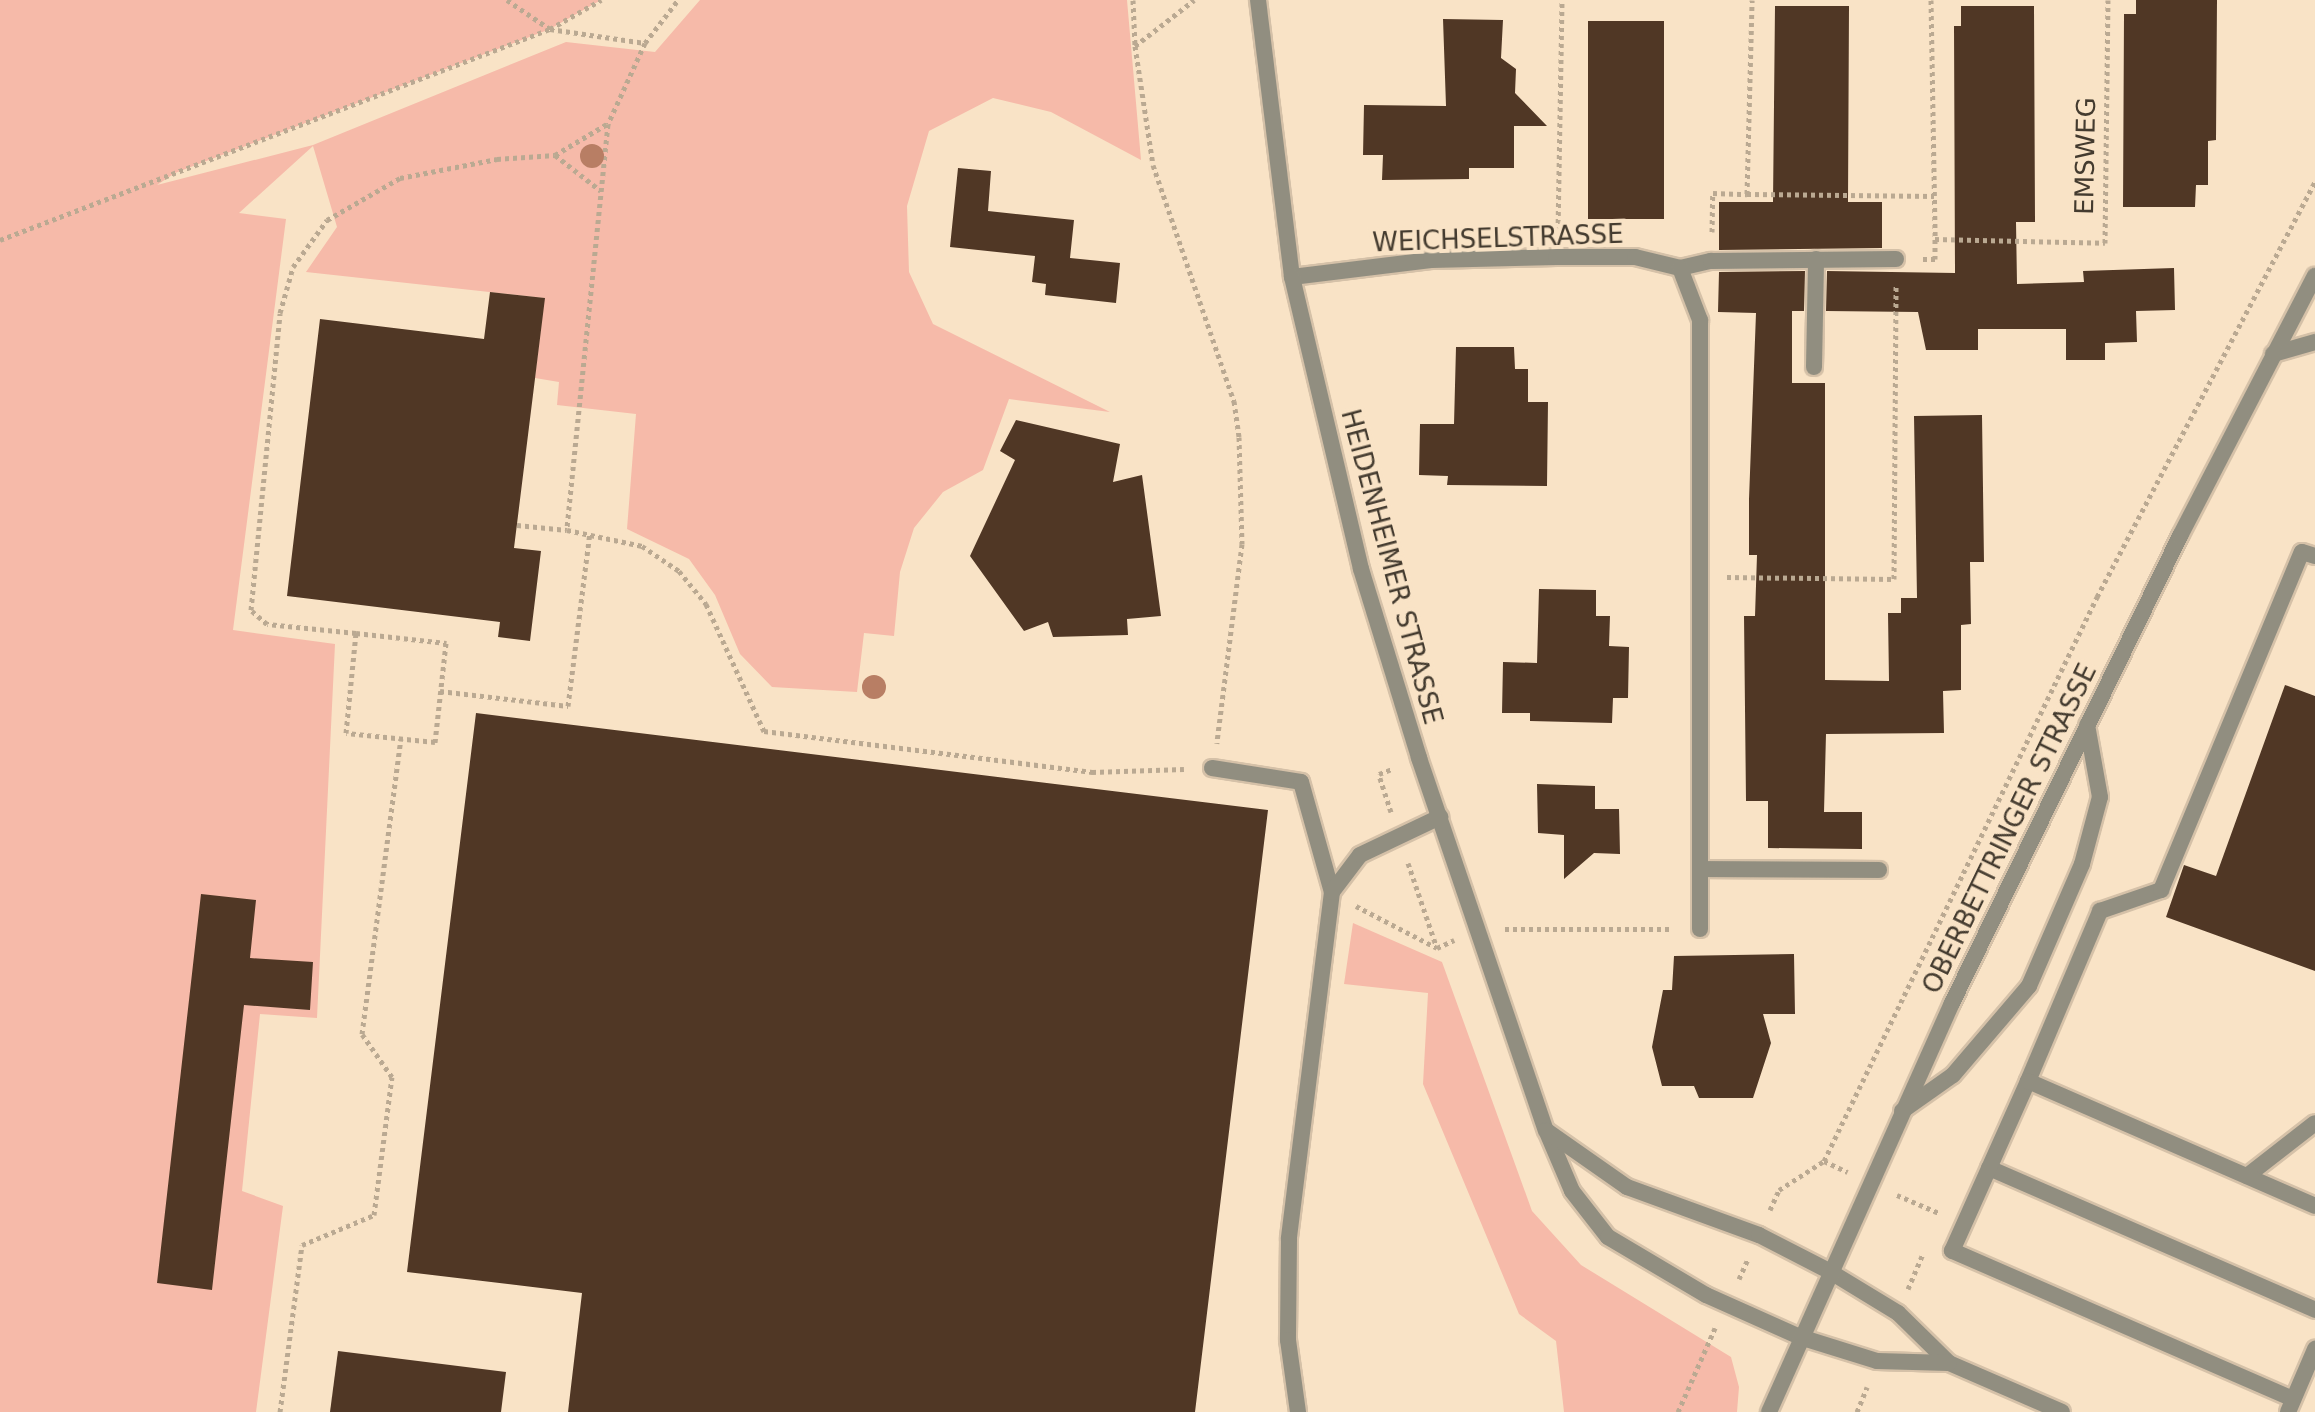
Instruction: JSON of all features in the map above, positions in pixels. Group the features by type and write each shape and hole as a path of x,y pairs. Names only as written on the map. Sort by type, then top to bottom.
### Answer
{"street":[{"name":"HEIDENHEIMER STRASSE","path":"1258,0 1292,277 1361,569 1476,929 1546,1130 1572,1191 1608,1237 1727,1306 1800,1337 1877,1361 1949,1363"},
{"name":"WEICHSELSTRASSE","path":"1292,277 1431,260 1556,257 1635,257 1680,268"},
{"path":"1814,367 1816,259"},
{"path":"1700,929 1700,320 1680,268 1711,261 1896,259"},
{"name":"OBERBETTRINGER STRASSE","path":"1769,1412 1902,1111 2087,725 2315,276"},
{"path":"2273,354 2315,342"},
{"path":"2315,556 2302,552 2161,890 2100,911 1952,1251 2291,1405 2315,1349"},
{"path":"1902,1111 1953,1075 1991,1035 2036,972 2082,864 2100,797 2087,725"},
{"path":"1212,768 1301,782 1332,892 1289,1239 1288,1340 1298,1412"},
{"path":"1332,892 1360,855 1440,817"},
{"path":"1701,869 1879,870"},
{"path":"2028,1081 2315,1206"},
{"path":"2247,1176 2315,1123"},
{"path":"1546,1130 1627,1187 1759,1235 1829,1271 1898,1313 1949,1363 2062,1412"},
{"path":"1989,1168 2315,1310"}],"path":[{"path":"507,0 550,29 645,43"},
{"path":"0,240 550,29 601,0"},
{"path":"567,530 608,124 645,43 678,0"},
{"path":"517,525 590,533 642,546 679,571 706,604 764,731 1092,772 1212,768 1228,690 1242,544 1239,437 1234,401 1153,165 1135,46 1133,0"},
{"path":"1135,46 1194,0"},
{"path":"1556,257 1562,0"},
{"path":"1747,194 1752,0"},
{"path":"1698,577 1894,579 1896,259 1935,259 1931,0"},
{"name":"EMSWEG","path":"1935,239 2105,243 2108,0"},
{"path":"356,633 346,733 435,742 446,643 356,633 267,624 251,610 280,313 293,267 327,220 400,178 497,159 555,155 608,124"},
{"path":"555,155 602,192"},
{"path":"1678,1412 1779,1190 1824,1161 2097,597 2315,182"},
{"path":"1711,261 1713,193 1934,196"},
{"path":"440,691 568,706 590,533"},
{"path":"280,1412 302,1245 374,1215 392,1077 362,1034 401,739"},
{"path":"1332,892 1437,948 1476,929 1700,929"},
{"path":"1934,1228 1950,1204"},
{"path":"1898,1313 1928,1242"},
{"path":"1857,1412 1877,1361"}],"shaded area":[{"path":"0,0 601,0 550,29 175,173 157,185 313,145 566,42 655,52 700,0 1127,0 1141,160 1051,112 993,98 929,131 907,206 909,272 933,324 1110,412 1009,399 983,470 943,492 914,528 900,572 894,636 864,633 857,692 772,687 740,654 715,595 689,559 627,529 636,414 557,405 559,382 535,378 544,298 306,272 337,227 313,146 239,213 286,219 233,630 335,644 317,1018 260,1014 242,1191 283,1206 256,1412 0,1412"},
{"path":"1353,923 1442,962 1532,1211 1581,1265 1731,1357 1739,1387 1737,1412 1564,1412 1556,1341 1519,1314 1423,1084 1428,993 1344,984"}],"building":[{"path":"2136,0 2217,0 2216,140 2208,141 2208,185 2196,185 2195,207 2123,207 2124,14 2136,14"},
{"path":"1775,6 1849,6 1848,202 1882,202 1882,248 1719,250 1719,202 1773,202"},
{"path":"1961,6 2034,6 2035,222 2016,222 2017,284 2084,282 2083,271 2174,268 2175,310 2136,311 2137,342 2105,343 2105,360 2066,360 2066,329 1978,329 1978,350 1926,350 1918,312 1826,311 1827,271 1955,273 1954,26 1961,26"},
{"path":"1443,19 1503,20 1501,58 1516,69 1515,93 1547,126 1514,126 1514,168 1469,168 1469,179 1382,180 1383,155 1363,155 1364,105 1446,106"},
{"path":"1588,21 1664,21 1664,219 1588,219"},
{"path":"958,168 991,171 988,211 1074,220 1070,258 1120,263 1116,303 1045,295 1046,284 1032,282 1035,256 950,247"},
{"path":"1805,271 1804,311 1792,311 1792,383 1825,383 1825,680 1889,681 1888,613 1901,613 1901,598 1917,598 1914,416 1982,415 1984,562 1970,562 1971,624 1961,625 1961,690 1943,691 1944,733 1826,734 1824,812 1862,812 1862,849 1768,848 1768,801 1746,801 1744,616 1755,616 1757,555 1749,555 1756,313 1718,312 1719,272"},
{"path":"490,292 545,298 514,548 541,551 530,641 498,637 500,622 287,596 320,319 484,339"},
{"path":"1456,347 1514,347 1515,369 1528,369 1528,402 1548,402 1547,486 1447,485 1448,476 1419,475 1420,424 1454,424"},
{"path":"1016,420 1120,444 1113,482 1142,475 1161,616 1127,619 1128,635 1053,637 1048,622 1024,631 970,556 1015,460 1000,451"},
{"path":"1539,589 1596,590 1596,616 1610,616 1609,646 1629,647 1628,698 1613,698 1612,723 1530,721 1530,713 1502,713 1503,662 1537,663"},
{"path":"2285,685 2315,696 2315,971 2166,917 2184,865 2216,876"},
{"path":"476,713 1268,810 1195,1412 568,1412 582,1293 407,1272"},
{"path":"1537,784 1595,786 1595,809 1619,809 1620,854 1594,853 1564,879 1564,835 1538,833"},
{"path":"201,894 256,900 250,958 313,962 310,1010 244,1005 212,1290 157,1283"},
{"path":"1794,954 1795,1014 1763,1014 1771,1043 1753,1098 1699,1098 1694,1086 1662,1086 1652,1047 1663,990 1672,990 1674,956"},
{"path":"338,1351 506,1372 501,1412 330,1412"}]}
